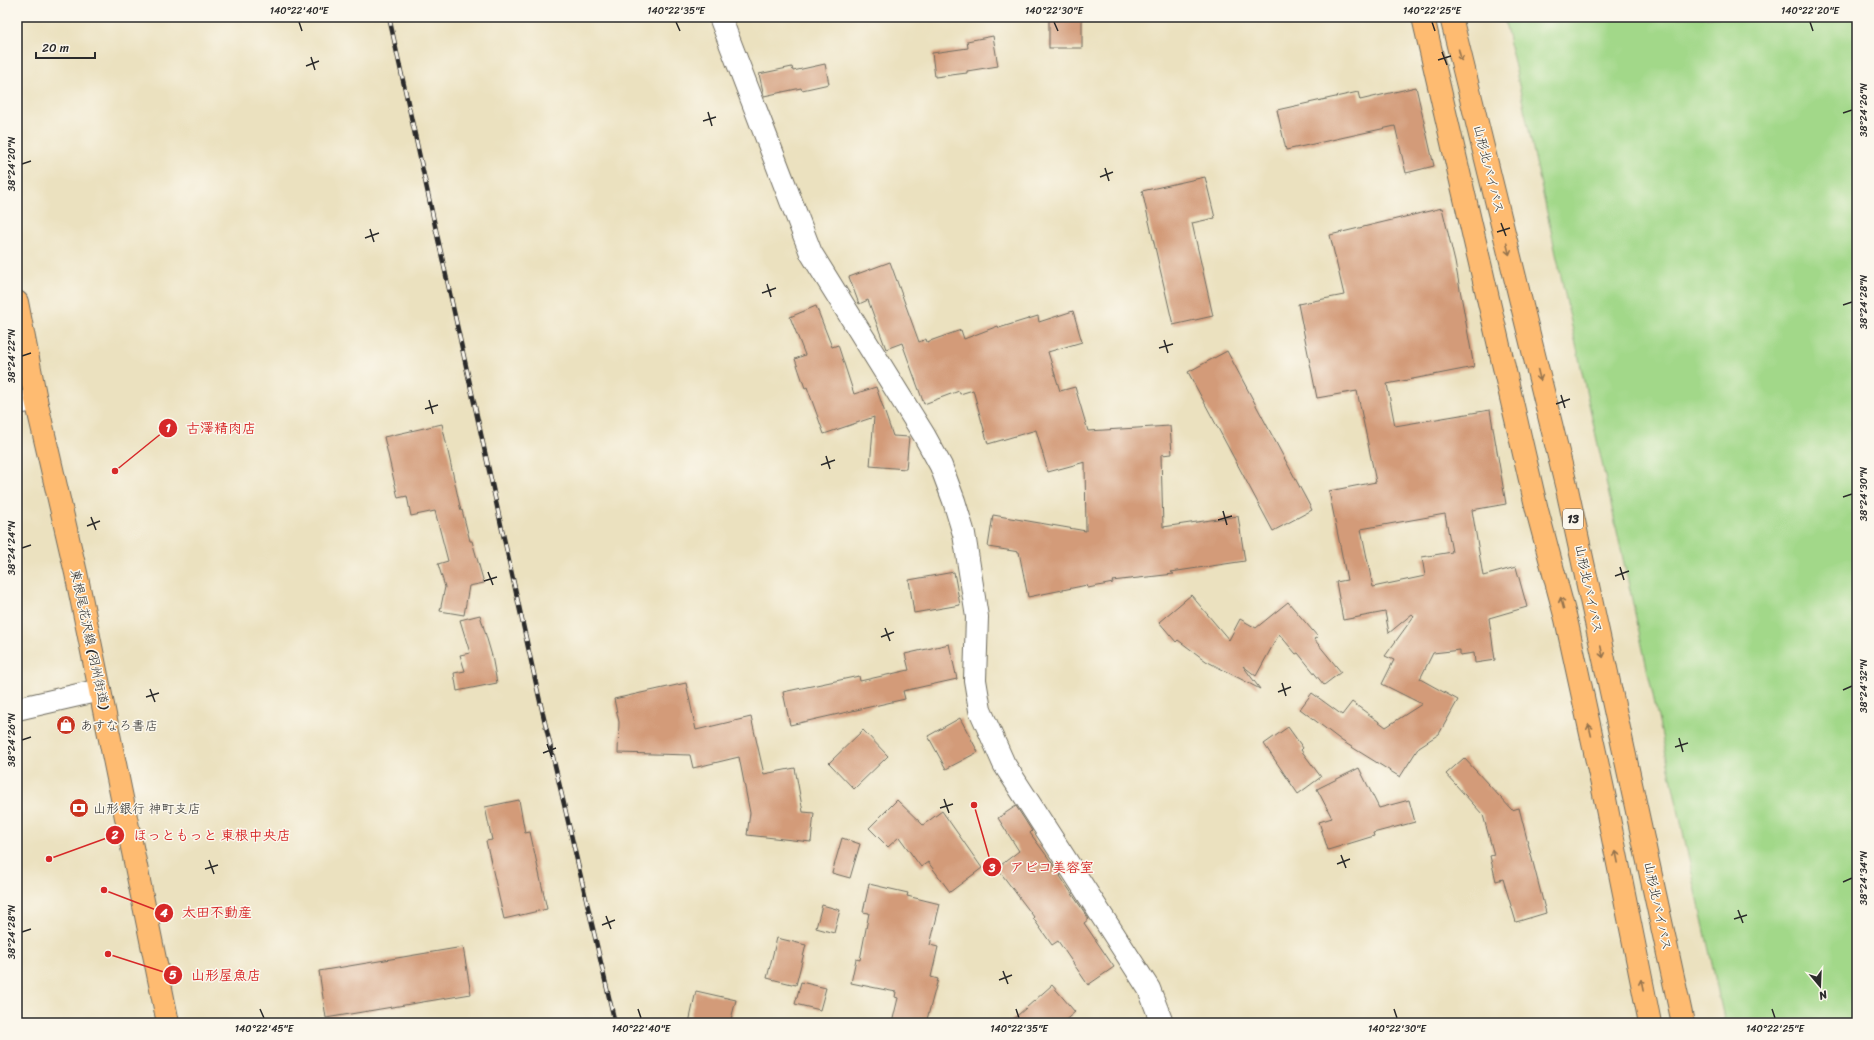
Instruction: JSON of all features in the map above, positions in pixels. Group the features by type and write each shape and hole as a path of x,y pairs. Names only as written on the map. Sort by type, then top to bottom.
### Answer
{"main road":[{"path":"1423,17 1537,510 1566,619 1604,789 1650,1023"},
{"name":"山形北バイパス","path":"1451,17 1567,489 1683,1023"},
{"name":"東根尾花沢線 (羽州街道)","path":"17,302 26,402 76,573 168,1023"}],"street":[{"path":"720,17 811,253 924,435 941,466 964,534 978,617 975,680 980,710 1004,764 1149,989 1162,1023"},
{"path":"17,709 100,690"}],"green space":[{"path":"1504,17 1857,17 1857,1023 1725,1023"}],"building":[{"path":"1049,17 1082,17 1082,48 1049,48"},
{"path":"993,36 998,66 967,71 967,73 935,77 932,53 968,48 967,41"},
{"path":"825,64 829,84 764,96 759,74 792,67 793,71"},
{"path":"1416,87 1434,166 1406,173 1395,126 1286,150 1277,110 1358,92 1360,100"},
{"path":"1205,177 1215,218 1192,223 1213,316 1173,325 1142,191"},
{"path":"1442,208 1455,262 1474,367 1387,384 1395,426 1490,410 1506,504 1472,510 1483,576 1516,567 1527,607 1489,618 1495,660 1475,663 1474,653 1460,655 1460,650 1433,653 1420,679 1458,700 1439,734 1419,747 1400,777 1342,741 1300,709 1312,693 1342,715 1352,702 1386,727 1422,704 1382,684 1394,660 1385,656 1414,616 1412,614 1389,633 1385,612 1343,620 1336,582 1347,580 1329,491 1376,482 1357,391 1317,398 1298,304 1344,295 1330,235","holes":["1445,514 1452,552 1422,557 1425,576 1373,587 1361,529"]},
{"path":"890,262 919,342 926,339 927,342 961,330 964,339 998,326 999,328 1038,316 1039,322 1073,311 1082,342 1048,352 1060,391 1075,387 1088,431 1170,426 1172,454 1161,455 1163,527 1238,516 1245,561 1171,572 1174,574 1112,581 1113,583 1088,588 1087,585 1028,597 1019,552 988,547 993,515 1086,531 1085,462 1048,472 1036,430 988,444 973,390 960,394 959,391 924,404 902,343 886,349 868,300 859,304 849,277"},
{"path":"816,306 832,347 838,345 854,394 876,387 893,436 909,437 906,469 870,466 874,417 824,434 795,359 805,355 790,317"},
{"path":"1227,351 1312,510 1273,531 1188,372"},
{"path":"442,424 461,511 462,510 470,541 472,541 484,583 469,586 464,615 440,611 445,587 438,564 448,561 435,511 411,516 407,496 398,498 384,437"},
{"path":"954,572 960,605 914,613 909,580"},
{"path":"1191,595 1229,640 1240,619 1256,628 1288,602 1318,637 1314,639 1341,672 1324,685 1298,653 1296,654 1279,634 1256,676 1243,666 1260,689 1206,661 1178,640 1176,642 1159,622"},
{"path":"480,615 492,656 497,683 457,691 454,673 465,671 460,655 470,653 460,620"},
{"path":"949,644 957,679 903,691 905,699 790,725 783,692 859,676 860,681 909,670 905,654"},
{"path":"686,683 696,730 751,717 764,774 795,768 803,812 814,813 811,842 747,835 750,813 739,757 693,768 690,755 618,753 619,722 614,699"},
{"path":"960,718 978,752 946,769 928,736"},
{"path":"1288,727 1303,748 1301,750 1321,777 1298,794 1264,744"},
{"path":"863,730 888,756 854,789 829,763"},
{"path":"1464,758 1512,810 1519,808 1546,913 1516,922 1503,879 1496,881 1490,856 1494,855 1483,815 1446,774"},
{"path":"1359,768 1379,808 1409,800 1415,822 1373,833 1374,836 1328,850 1319,822 1332,818 1317,789"},
{"path":"519,800 525,833 530,832 547,909 504,919 486,841 492,840 485,807"},
{"path":"897,800 923,825 942,811 982,868 950,892 928,862 921,867 899,837 888,847 869,828"},
{"path":"1016,806 1032,831 1030,833 1061,875 1060,876 1089,919 1084,923 1114,967 1088,985 1058,941 1052,945 1033,918 1034,917 997,868 1019,851 998,818"},
{"path":"842,838 860,844 850,878 832,873"},
{"path":"869,884 908,893 907,896 940,904 930,945 938,947 931,977 938,979 926,1023 892,1023 898,998 895,997 896,992 851,983 856,959 860,960 869,913 863,912"},
{"path":"822,905 840,910 834,933 816,928"},
{"path":"777,938 806,945 796,985 767,978"},
{"path":"463,947 471,994 326,1018 319,971"},
{"path":"801,982 826,988 820,1010 795,1004"},
{"path":"1052,985 1075,1012 1062,1023 1009,1023"},
{"path":"696,991 736,1000 730,1023 689,1023"}],"railway":[{"path":"389,17 539,697 615,1023"}],"place":[{"name":"古澤精肉店","path":"115,471"},
{"name":"あすなろ書店","path":"66,725"},
{"name":"アビコ美容室","path":"974,805"},
{"name":"山形銀行 神町支店","path":"79,808"},
{"name":"ほっともっと 東根中央店","path":"49,859"},
{"name":"太田不動産","path":"104,890"},
{"name":"山形屋魚店","path":"108,954"}]}
